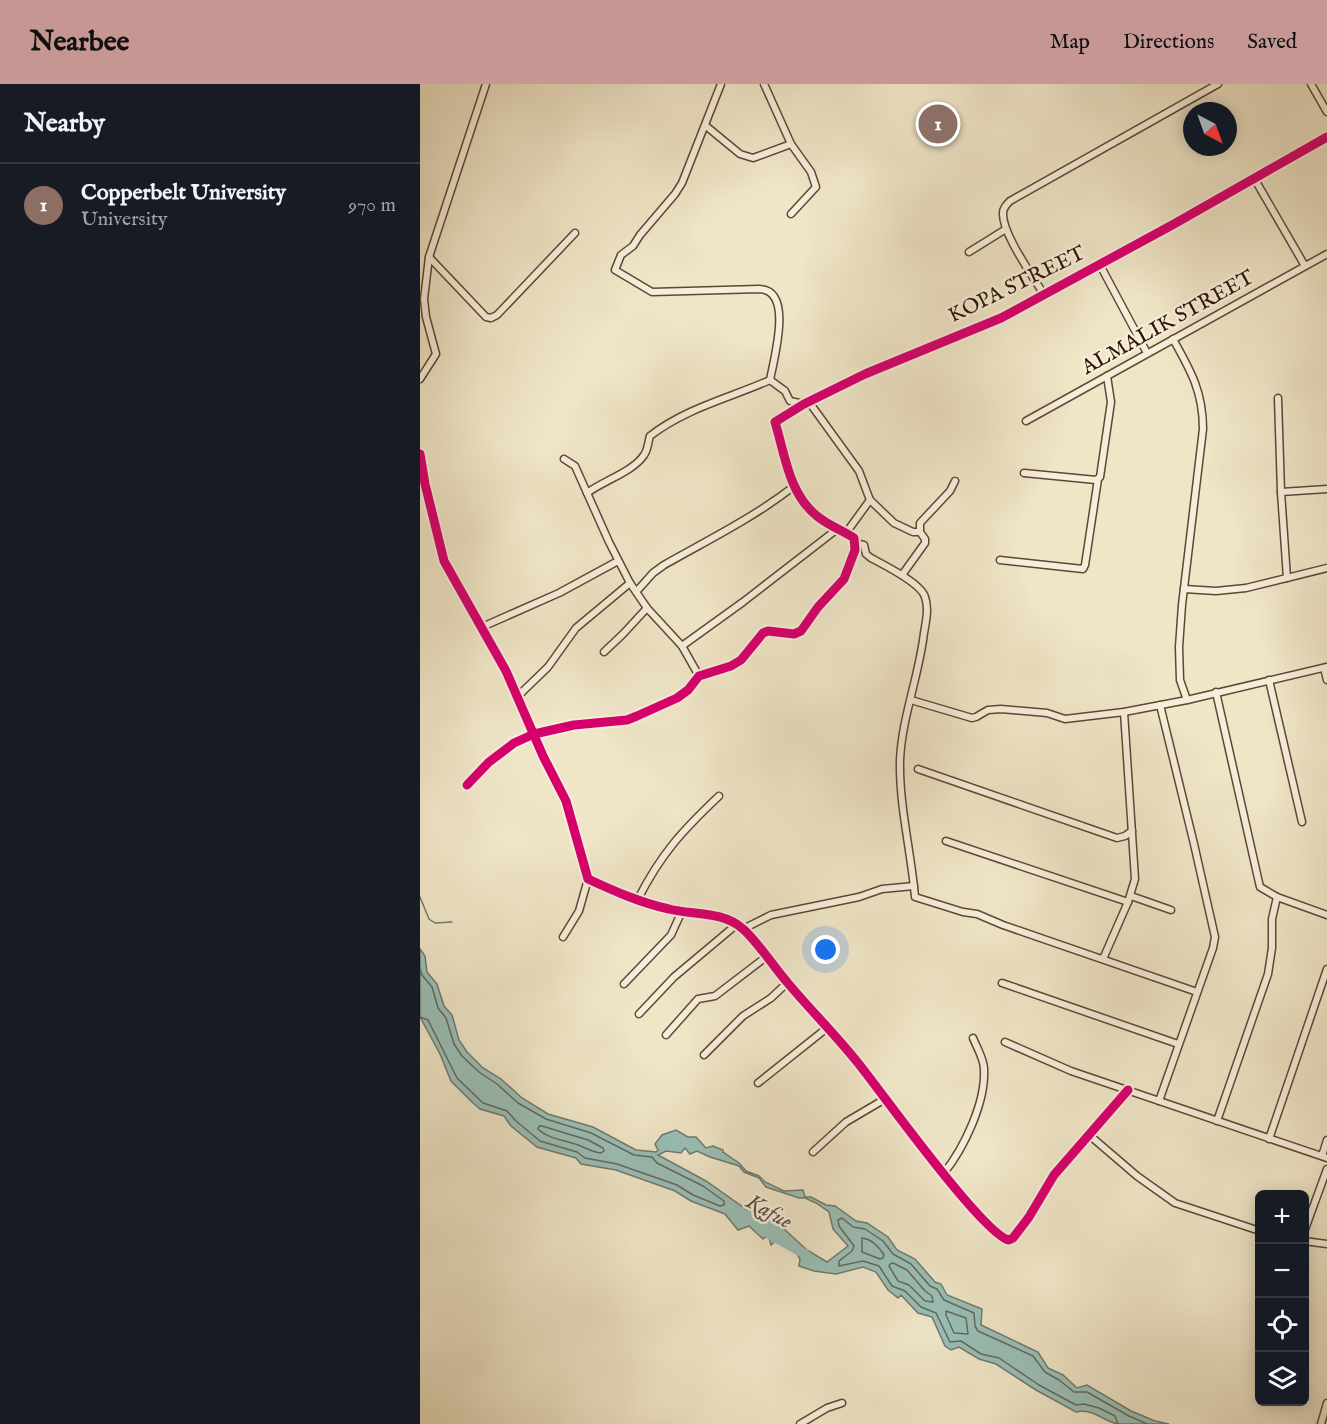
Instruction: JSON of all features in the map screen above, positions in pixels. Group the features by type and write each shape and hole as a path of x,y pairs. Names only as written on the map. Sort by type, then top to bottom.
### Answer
{"street":[{"path":"420,379 436,354 426,317 424,299 429,257 486,84"},
{"path":"721,84 682,183 633,246 621,255 615,270 651,292 759,289 772,292 780,309 770,380"},
{"path":"764,84 791,144 811,172 816,187 790,214"},
{"path":"1044,295 1006,230 1003,212 1005,206 1010,201 1218,84"},
{"path":"1311,84 1327,112"},
{"path":"706,126 740,154 753,158 791,144"},
{"name":"KOPA STREET","path":"794,487 775,422 807,403 894,360 977,329 1044,295 1327,136"},
{"path":"1254,178 1305,266"},
{"path":"969,252 1006,230"},
{"path":"429,257 486,317 491,318 497,315 575,233"},
{"name":"ALMALIK STREET","path":"1026,421 1327,254"},
{"path":"1100,265 1147,353"},
{"path":"1173,339 1194,375 1203,410 1203,429 1184,589 1179,662 1180,680 1187,700"},
{"path":"1000,560 1083,569 1098,479 1101,475 1111,402 1107,376"},
{"path":"770,380 785,391 790,401 807,403 859,471 870,500 894,523 907,530 920,532"},
{"path":"586,493 613,476 625,472 642,458 646,453 650,436 663,427 706,404 770,380"},
{"path":"1278,398 1287,578"},
{"path":"420,454 444,561 506,671 543,756 566,801 588,879 579,911 563,936"},
{"path":"564,459 575,466 630,583 647,608 682,646 699,676"},
{"path":"1024,473 1098,479"},
{"path":"902,575 925,543 920,532 920,523 950,491 955,481"},
{"path":"636,592 653,573 664,565 767,507 794,487 812,512 836,530 846,533 859,544 864,545 866,554 871,558 902,575 923,591 927,607 923,643 900,759 901,788 915,897 977,914 1197,992"},
{"path":"1281,492 1327,489"},
{"path":"846,533 870,500"},
{"path":"682,646 836,530"},
{"path":"467,785 501,752 534,734 574,725 627,720 677,698 688,690 699,676 731,666 741,660 763,633 768,631 794,634 801,631 818,607 844,579 855,550 854,538"},
{"path":"482,627 559,593 618,561"},
{"path":"1184,589 1232,590 1327,568"},
{"path":"517,697 548,667 576,628 630,583"},
{"path":"604,652 647,608"},
{"path":"911,700 972,718 988,710 1001,708 1047,713 1065,719 1187,700 1325,667 1327,680"},
{"path":"1269,680 1302,822"},
{"path":"1216,692 1257,881 1260,887 1277,897 1327,915"},
{"path":"1159,1101 1214,948 1215,937 1160,705"},
{"path":"1103,959 1130,899 1135,879 1124,711"},
{"path":"918,769 1117,838 1132,831"},
{"path":"638,899 653,870 677,837 718,796"},
{"path":"946,841 1171,910"},
{"path":"588,879 664,908 719,917 743,928 850,1053 988,1226 1004,1239 1013,1238 1029,1217 1053,1175 1128,1090"},
{"path":"743,928 771,915 859,897 882,889 914,886"},
{"path":"1217,1120 1268,974 1272,948 1273,912 1277,897"},
{"path":"624,984 671,935 682,911"},
{"path":"639,1014 688,964 736,925"},
{"path":"666,1035 698,999 715,996 766,957"},
{"path":"1269,1139 1327,969"},
{"path":"704,1055 743,1017 788,983"},
{"path":"1002,983 1178,1044"},
{"path":"758,1083 827,1028"},
{"path":"944,1173 954,1159 980,1105 984,1067 973,1038"},
{"path":"1005,1042 1071,1071 1324,1157 1327,1140"},
{"path":"813,1152 846,1122 885,1099"},
{"path":"1089,1134 1137,1176 1175,1203 1255,1230"},
{"path":"1309,1221 1327,1169"},
{"path":"1309,1242 1327,1244"},
{"path":"800,1424 827,1408 842,1403"},
{"path":"1321,1424 1327,1403"}],"water":[{"path":"420,949 425,956 427,972 437,984 444,1006 452,1015 459,1040 467,1052 483,1068 501,1079 522,1098 548,1114 593,1127 636,1150 656,1152 658,1150 655,1144 662,1135 676,1130 688,1137 696,1137 706,1148 713,1146 723,1150 746,1171 759,1176 765,1182 784,1191 803,1190 805,1197 835,1206 856,1221 867,1223 888,1237 897,1250 915,1259 935,1282 941,1284 947,1295 982,1309 981,1325 1038,1352 1048,1368 1063,1375 1077,1388 1087,1385 1131,1411 1169,1424 1117,1424 1092,1413 1076,1412 996,1364 979,1359 959,1347 951,1350 945,1346 932,1317 918,1313 901,1295 898,1298 888,1290 876,1272 863,1267 836,1274 799,1266 800,1259 791,1244 777,1240 771,1245 769,1238 763,1239 749,1226 738,1230 725,1214 691,1201 675,1191 616,1170 581,1164 576,1158 537,1147 511,1126 504,1116 480,1109 451,1081 440,1054 420,1017","holes":["685,1148 690,1154 697,1151 739,1166 744,1172 759,1178 766,1187 816,1203 829,1212 833,1229 848,1246 827,1262 807,1250 772,1218 746,1209 706,1181 658,1155 666,1151 681,1153"]}],"waterway":[{"path":"420,897 429,919 435,923 452,922"},
{"name":"Kafue","path":"769,1234 805,1254"}],"cycle path":[{"path":"467,785 489,762 514,743 534,734 574,725 627,720 677,698 688,690 699,676 731,666 741,660 763,633 768,631 794,634 801,631 818,607 844,579 855,550 854,538 822,519 800,497 789,473 775,422 804,404 865,374 1001,318 1327,137"},
{"path":"420,454 444,561 506,671 543,756 566,801 588,879 648,903 678,911 717,916 743,929 853,1057 957,1191 996,1232 1009,1240 1029,1217 1054,1175 1128,1090"}],"place":[{"name":"Copperbelt University","path":"938,124"}]}
